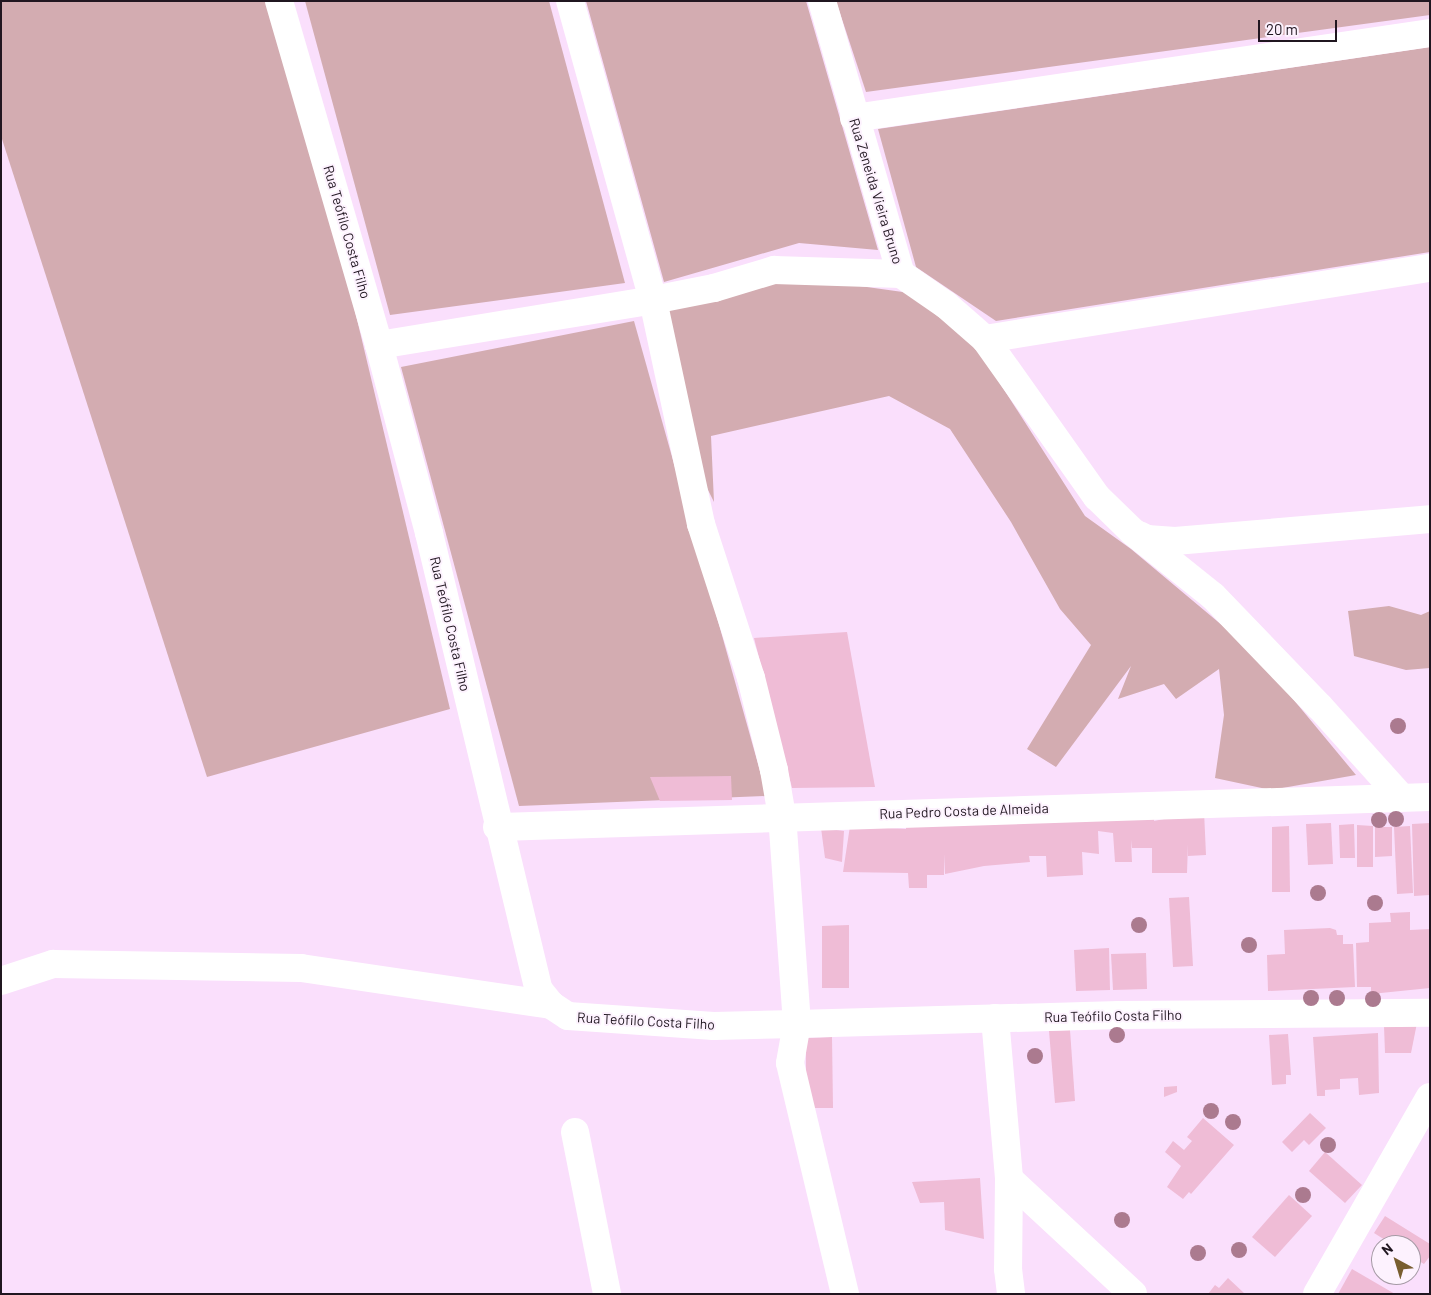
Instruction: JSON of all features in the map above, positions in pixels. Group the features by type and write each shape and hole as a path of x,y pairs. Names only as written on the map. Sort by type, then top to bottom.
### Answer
{"street":[{"name":"Rua Teófilo Costa Filho","path":"279,1 379,345 429,533 498,827 539,990 551,1005 568,1016 636,1023 797,1024 995,1018 1430,1013"},
{"path":"570,1 653,300 701,524 751,678 782,816 797,1024 790,1063 845,1294"},
{"name":"Rua Zeneida Vieira Bruno","path":"822,1 854,118 901,274 946,305 985,338 1097,497 1133,532 1213,596 1320,707 1401,798"},
{"path":"854,118 1430,33"},
{"path":"985,338 1430,268"},
{"path":"379,345 653,300 714,288 774,270 901,274"},
{"path":"1133,532 1147,539 1175,540 1430,519"},
{"name":"Rua Pedro Costa de Almeida","path":"498,827 782,816 1430,797"},
{"path":"1,981 53,964 301,968 551,1005"},
{"path":"995,1018 1000,1099 1009,1179 1008,1269 1011,1294"},
{"path":"1317,1294 1430,1097"},
{"path":"576,1132 607,1294"},
{"path":"1009,1179 1133,1294"}],"shaded area":[{"path":"1,1 281,1 450,709 207,777 1,136"},
{"path":"305,1 549,1 625,283 390,315"},
{"path":"586,1 806,1 878,250 799,243 664,282"},
{"path":"836,1 1430,1 1430,15 866,92"},
{"path":"1430,47 1430,252 996,321 916,267 878,129"},
{"path":"781,275 917,294 978,349 1085,516 1131,549 1254,652 1356,775 1271,790 1215,778 1224,715 1219,669 1176,699 1164,684 1118,699 1131,666 1056,767 1027,749 1091,645 1060,609 1011,522 950,429 889,396 711,436 714,502 695,464 663,305"},
{"path":"634,321 767,796 519,806 401,367"},
{"path":"1389,606 1421,615 1430,611 1430,668 1406,670 1354,656 1348,611"}],"building":[{"path":"847,632 875,787 792,788 754,638"},
{"path":"731,776 732,800 660,801 650,777"},
{"path":"1204,811 1206,855 1188,856 1188,844 1187,873 1152,873 1152,848 1132,848 1131,840 1132,862 1115,862 1113,833 1098,831 1099,854 1082,852 1083,875 1047,877 1046,856 1029,856 1030,862 984,866 945,874 944,854 944,875 927,875 927,888 909,888 908,873 843,872 850,826 906,829 906,825 1155,814 1154,821"},
{"path":"1331,823 1333,864 1308,865 1306,824"},
{"path":"1430,823 1430,895 1414,896 1412,824"},
{"path":"1354,824 1355,858 1340,858 1339,825"},
{"path":"1357,825 1373,826 1373,867 1357,867"},
{"path":"1289,826 1290,892 1272,892 1272,827"},
{"path":"1410,826 1413,893 1397,894 1394,827"},
{"path":"1375,827 1392,827 1392,856 1375,857"},
{"path":"821,828 844,831 842,862 825,858"},
{"path":"1189,897 1193,966 1173,967 1169,898"},
{"path":"1410,912 1410,930 1430,929 1430,988 1371,994 1371,987 1357,987 1356,943 1369,942 1369,923 1391,922 1390,913"},
{"path":"849,925 849,988 822,988 822,926"},
{"path":"1330,928 1336,930 1337,935 1343,935 1343,944 1353,944 1355,987 1268,991 1267,955 1285,954 1284,930"},
{"path":"1109,948 1110,990 1076,991 1074,950"},
{"path":"1146,953 1147,989 1113,990 1111,954"},
{"path":"1417,1023 1411,1053 1385,1053 1384,1026"},
{"path":"1070,1030 1075,1101 1055,1103 1049,1031"},
{"path":"1378,1033 1379,1093 1359,1095 1358,1078 1340,1079 1340,1089 1325,1090 1325,1096 1317,1096 1313,1037"},
{"path":"1288,1034 1291,1075 1286,1075 1286,1084 1272,1085 1269,1035"},
{"path":"832,1037 833,1108 806,1108 806,1038"},
{"path":"1177,1086 1177,1092 1164,1097 1164,1087"},
{"path":"1310,1113 1326,1128 1309,1145 1304,1140 1292,1152 1282,1142"},
{"path":"1203,1118 1234,1145 1191,1194 1189,1192 1183,1199 1167,1187 1181,1166 1165,1152 1173,1141 1184,1150 1192,1141 1187,1137"},
{"path":"1325,1152 1362,1185 1345,1203 1309,1171"},
{"path":"980,1178 984,1239 945,1230 944,1202 920,1203 912,1182"},
{"path":"1289,1195 1312,1216 1275,1257 1252,1237"},
{"path":"1385,1216 1416,1235 1377,1235 1374,1233"},
{"path":"1421,1238 1430,1244 1430,1256 1424,1264 1421,1262"},
{"path":"1352,1269 1371,1280 1371,1285 1380,1285 1395,1294 1338,1294"},
{"path":"1228,1278 1245,1294 1208,1294 1215,1285 1219,1288"}]}
